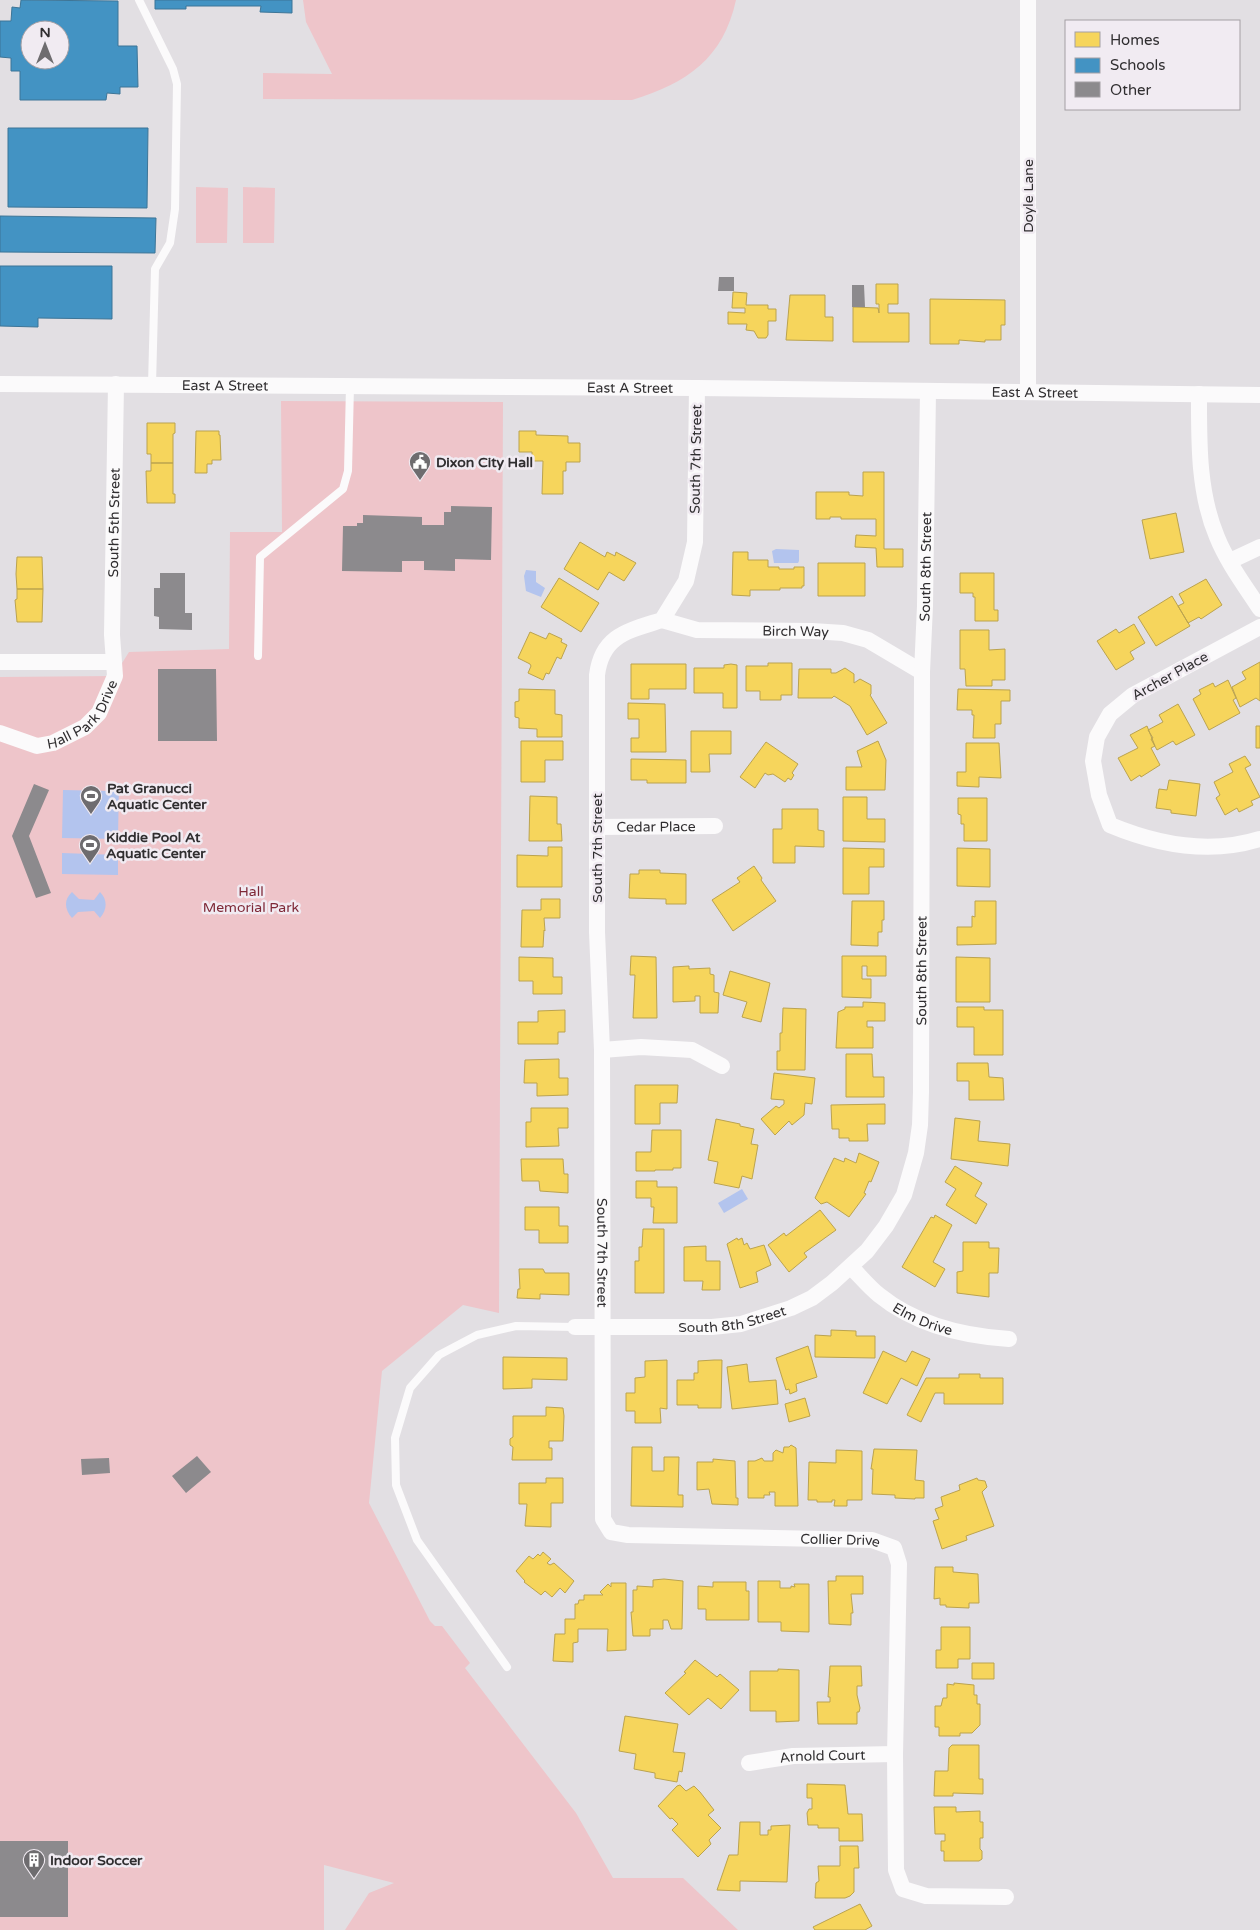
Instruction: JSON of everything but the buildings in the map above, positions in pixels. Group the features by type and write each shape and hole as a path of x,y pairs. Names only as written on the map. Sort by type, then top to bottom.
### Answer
{"street":[{"name":"Doyle Lane","path":"1028,0 1028,391"},
{"name":"East A Street","path":"0,384 928,390 1260,395"},
{"name":"South 5th Street","path":"113,662 116,384"},
{"name":"South 7th Street","path":"601,1354 602,1050 597,932 596,675 598,661 604,649 613,640 628,631 662,620 686,581 695,542 697,388"},
{"name":"South 8th Street","path":"575,1327 712,1327 741,1324 791,1308 812,1298 851,1267 867,1251 886,1226 904,1194 916,1154 920,1125 922,672 925,606 928,390"},
{"path":"1198,394 1198,444 1205,501 1217,538 1260,609"},
{"path":"1230,562 1260,547"},
{"name":"Birch Way","path":"662,620 697,630 843,633 868,640 922,672"},
{"name":"Archer Place","path":"1260,627 1133,695 1110,714 1097,736 1093,762 1099,795 1110,825 1145,839 1196,847 1218,848 1246,844 1260,839"},
{"path":"0,662 113,662"},
{"name":"Hall Park Drive","path":"0,733 37,746 53,743 85,727 99,713 115,676 113,662"},
{"name":"Cedar Place","path":"597,828 715,826"},
{"path":"602,1050 641,1048 692,1050 722,1066"},
{"name":"Elm Drive","path":"851,1267 878,1295 927,1322 956,1332 982,1337 1009,1339"},
{"name":"Collier Drive","path":"601,1354 603,1519 611,1532 628,1535 872,1540 894,1548 899,1564 895,1754 896,1870 903,1889 926,1896 1006,1897"},
{"name":"Arnold Court","path":"749,1763 793,1756 895,1754"}],"lane":[{"path":"139,0 173,69 177,84 175,209 170,243 155,269 152,385"},
{"path":"258,656 260,557 343,489 348,471 350,386"},
{"path":"507,1667 417,1540 396,1485 395,1438 410,1388 439,1354 477,1335 516,1326 575,1327"}],"green space":[{"path":"303,0 736,0 730,21 722,38 700,66 670,86 632,100 263,99 263,73 332,74 306,22"},
{"path":"196,187 228,188 227,243 196,243"},
{"path":"243,187 275,188 274,243 243,243"},
{"name":"Hall Memorial Park","path":"281,401 503,402 499,1313 463,1305 382,1371 369,1503 430,1621 435,1626 442,1626 470,1663 465,1668 576,1813 613,1878 683,1878 738,1930 345,1930 369,1893 394,1883 324,1865 324,1930 0,1930 0,677 114,676 129,652 229,649 230,532 282,532"}],"water":[{"path":"776,549 799,550 798,563 774,563 772,551"},
{"path":"526,570 536,571 536,582 545,588 541,597 526,591 524,576"},
{"name":"Pat Granucci Aquatic Center","path":"110,783 119,783 118,839 62,838 63,790 110,791"},
{"name":"Kiddie Pool At Aquatic Center","path":"62,853 118,855 118,875 62,874"},
{"path":"72,892 79,899 94,900 100,892 106,905 100,918 94,911 78,912 72,918 68,912 66,902"},
{"path":"742,1189 748,1199 724,1213 718,1203"}],"place":[{"name":"Dixon City Hall","path":"420,481"},
{"name":"Pat Granucci Aquatic Center","path":"91,815"},
{"name":"Kiddie Pool At Aquatic Center","path":"90,864"},
{"name":"Indoor Soccer","path":"34,1879"}]}
